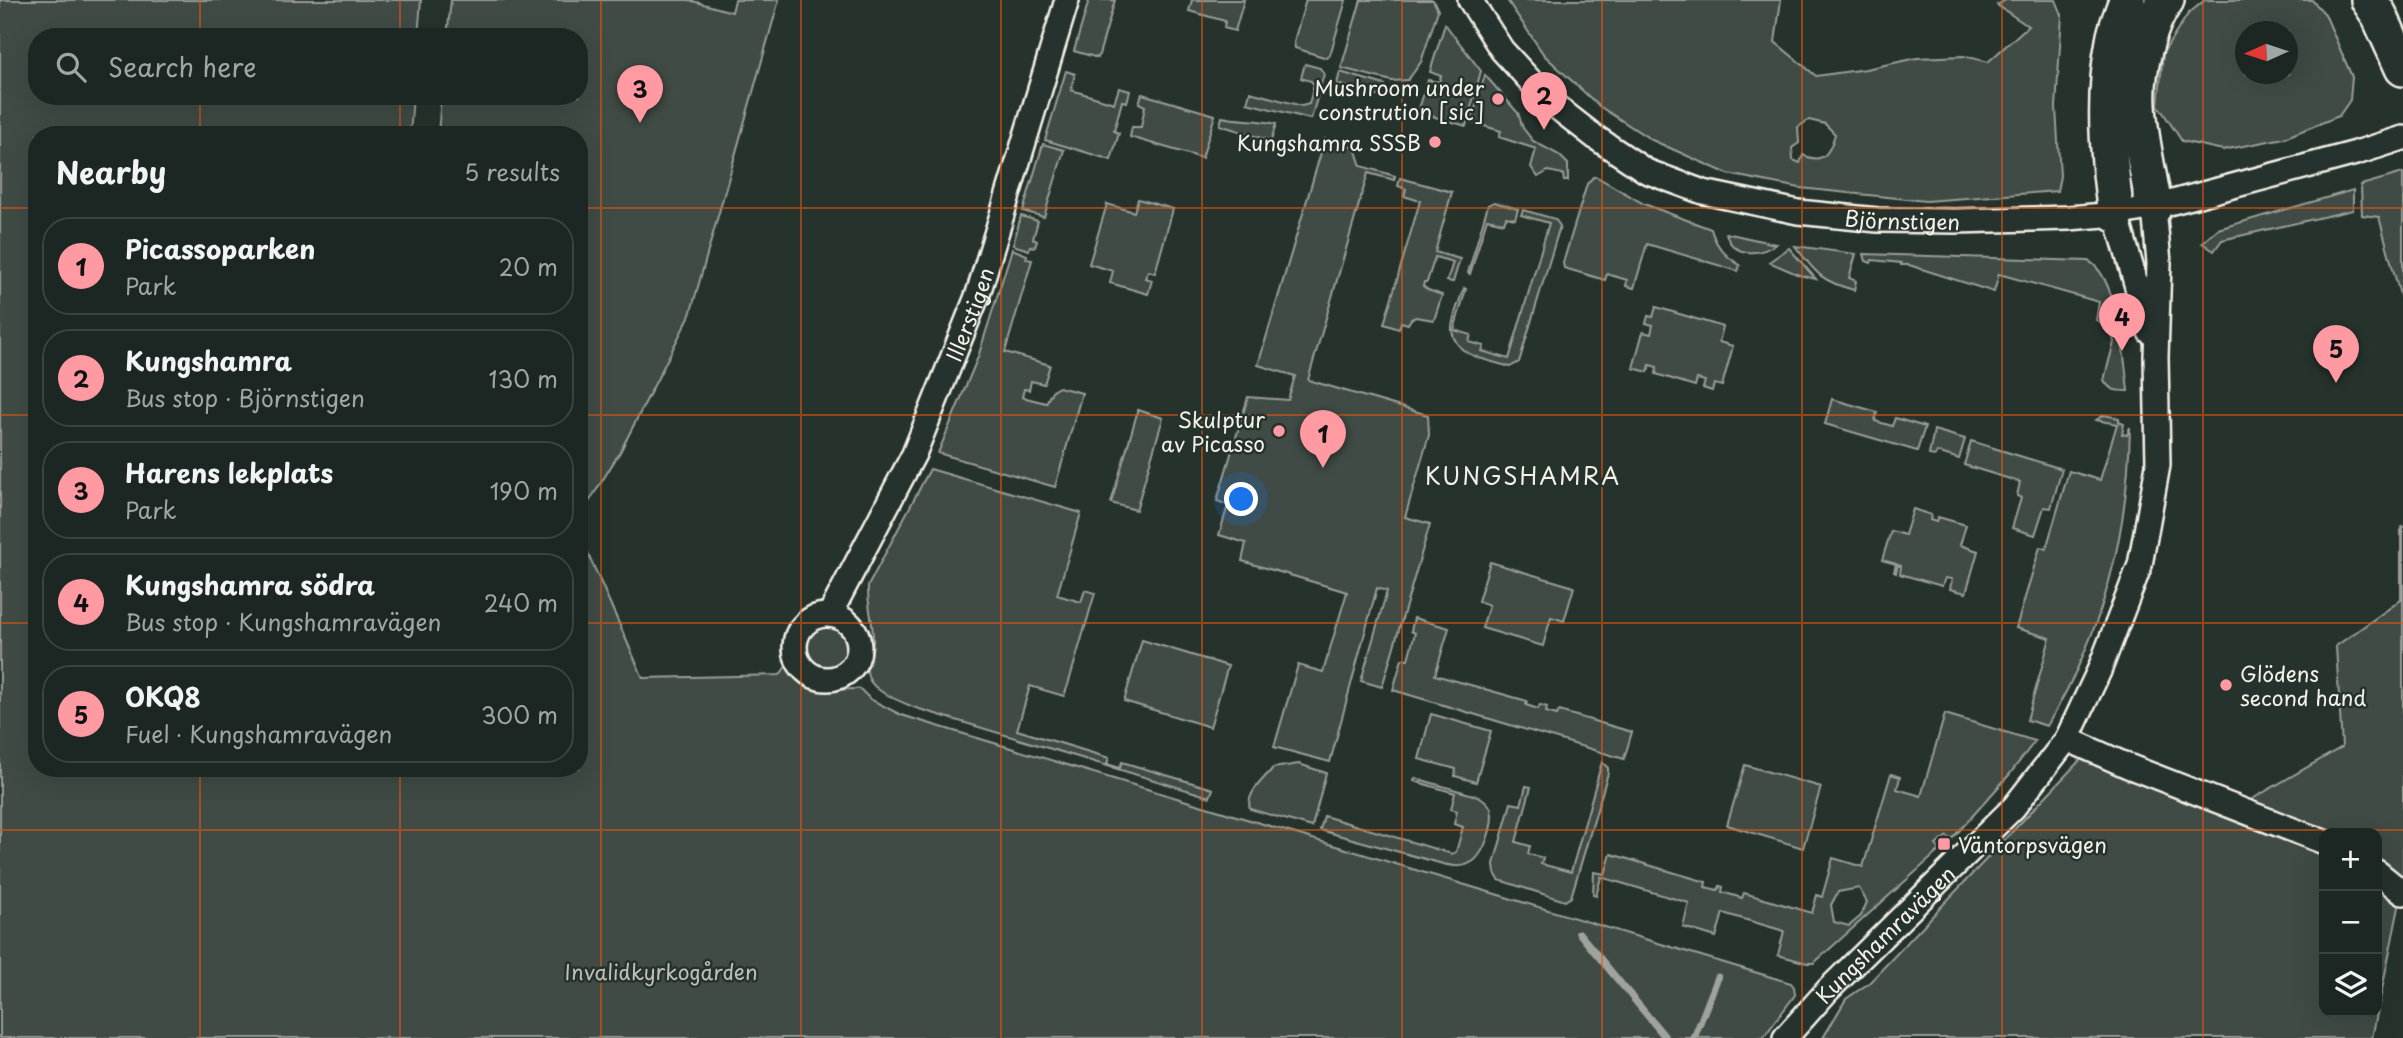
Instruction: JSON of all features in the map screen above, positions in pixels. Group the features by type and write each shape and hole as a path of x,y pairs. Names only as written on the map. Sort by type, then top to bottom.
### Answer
{"highway":[{"path":"2116,214 2109,159 2108,99 2114,40 2127,0"},
{"path":"2154,207 2137,104 2142,57 2157,12 2166,0"},
{"path":"2369,0 2379,15 2403,68"},
{"path":"2399,0 2403,17"}],"street":[{"name":"Illerstigen","path":"830,614 914,454 978,294 1067,0"},
{"name":"Björnstigen","path":"1470,0 1502,50 1549,101 1646,172 1703,192 1798,212 1878,220 1955,221 2116,214 2154,207 2403,138"},
{"name":"Kungshamravägen","path":"1785,1038 1828,990 2014,807 2067,738 2099,671 2140,565 2158,465 2159,263 2154,207"},
{"name":"Kungshamravägen","path":"2116,214 2157,357"},
{"path":"2067,738 2128,766 2319,840"},
{"path":"2382,876 2403,893"}],"green space":[{"name":"Invalidkyrkogården","path":"0,0 421,0 419,28 28,28 28,105 412,105 411,126 28,126 28,777 588,777 588,553 643,678 780,675 786,666 810,688 860,689 870,699 901,715 1791,983 1795,995 1763,1038 0,1038"},
{"path":"451,0 689,0 732,12 735,0 779,0 690,315 620,452 588,504 588,126 439,126 440,105 588,105 588,28 448,28"},
{"path":"1089,0 1115,0 1098,58 1074,51"},
{"path":"1192,0 1244,0 1235,31 1224,28 1225,21 1189,11"},
{"path":"1306,0 1346,0 1327,58 1295,48 1294,41"},
{"path":"1361,0 1433,0 1438,10 1421,62 1408,80 1392,81 1341,68"},
{"path":"1507,0 1781,0 1775,42 1816,76 1917,58 1964,56 1988,62 2028,26 1997,5 2006,0 2056,0 2062,15 2056,107 2060,176 2057,191 1926,201 1800,188 1728,174 1652,140 1599,106 1544,55","holes":["1809,120 1825,124 1835,134 1825,155 1816,158 1803,155 1800,163 1793,160 1792,148 1799,143 1798,127"]},
{"path":"2205,0 2312,0 2325,14 2352,77 2350,100 2339,116 2284,138 2223,150 2182,141 2158,105 2163,53 2188,14"},
{"path":"1445,24 1481,71 1466,126 1418,112 1428,80 1439,82 1441,76 1430,72"},
{"path":"1305,64 1320,68 1324,74 1311,119 1247,103 1250,92 1302,106 1309,104 1314,85 1301,78"},
{"path":"1066,71 1075,74 1071,90 1114,103 1119,88 1130,91 1127,102 1122,101 1114,131 1119,133 1111,160 1045,140"},
{"path":"1340,72 1385,85 1381,97 1337,84"},
{"path":"1485,75 1518,113 1523,128 1533,141 1559,155 1568,164 1568,181 1564,181 1563,174 1548,171 1538,177 1531,167 1536,149 1499,137 1501,131 1471,122"},
{"path":"1142,94 1215,115 1202,158 1130,137 1132,127 1141,127 1145,106 1139,103"},
{"path":"1222,117 1276,124 1271,141 1220,125"},
{"path":"1325,139 1355,148 1361,166 1395,176 1394,180 1368,173 1308,380 1428,415 1429,435 1405,517 1430,524 1382,687 1361,681 1387,591 1377,588 1330,762 1274,747 1298,665 1323,672 1347,592 1242,561 1246,543 1219,535 1228,505 1217,501 1248,397 1288,400 1295,376 1258,365"},
{"path":"1043,144 1064,150 1044,217 1023,211"},
{"path":"2403,173 2403,306 2379,217 2362,215 2361,185"},
{"path":"1593,177 1644,204 1711,229 1722,250 1740,265 1738,271 1647,244 1634,288 1626,286 1627,280 1607,274 1605,280 1564,268 1563,263 1587,184"},
{"path":"1400,178 1452,192 1435,252 1460,259 1453,282 1447,281 1453,262 1435,257 1427,282 1424,282 1423,286 1428,290 1442,295 1434,320 1416,317 1408,324 1401,322 1399,329 1384,324 1420,201 1404,196 1406,189 1398,186"},
{"path":"2353,190 2353,210 2222,240 2214,251 2202,243 2218,229"},
{"path":"1138,199 1173,209 1155,273 1148,271 1145,278 1152,280 1148,294 1110,283 1113,271 1089,264 1107,204 1134,212"},
{"path":"1494,202 1518,209 1515,219 1506,217 1504,223 1487,219 1470,274 1468,273 1488,205"},
{"path":"1523,210 1555,219 1560,226 1519,362 1510,367 1467,352 1455,340 1452,326 1464,288 1466,289 1454,330 1471,335 1469,342 1484,346 1482,351 1509,359 1549,223 1521,215"},
{"path":"1021,216 1038,221 1033,239 1037,241 1035,247 1030,246 1029,250 1013,245"},
{"path":"1726,233 1776,244 1762,251 1747,252 1734,247"},
{"path":"1795,246 1856,254 1849,278 1856,281 1854,290 1820,275"},
{"path":"1789,248 1816,279 1769,262"},
{"path":"1012,249 1032,260 1005,352 1050,365 1044,384 1031,381 1029,390 1024,389 1022,397 1046,403 1052,391 1059,387 1082,393 1055,487 938,453 978,357"},
{"path":"1864,254 2088,261 2098,269 2113,300 2122,340 2128,391 2114,390 2104,380 2114,342 2110,328 2096,320 2099,302 1999,274 1994,292 1901,263 1872,260 1871,263 1866,261"},
{"path":"1656,307 1723,327 1719,342 1733,346 1722,386 1714,384 1712,391 1703,388 1705,381 1697,379 1695,386 1656,374 1657,367 1650,365 1648,372 1633,368 1643,332 1651,334 1653,325 1646,323 1648,316 1653,317"},
{"path":"1832,399 1877,412 1875,421 1892,426 1895,418 1925,427 1917,451 1825,424"},
{"path":"1138,410 1163,418 1136,510 1111,503"},
{"path":"2104,415 2119,418 2119,422 2124,424 2122,434 2127,435 2130,427 2128,468 2118,545 2109,582 2083,655 2047,726 2027,720 2050,638 2016,628 2040,547 2046,549 2069,471 2100,480 2117,424 2096,420"},
{"path":"1934,430 1965,439 1959,459 1937,452 1935,456 1929,455"},
{"path":"1971,441 2062,469 2051,508 2044,507 2035,535 2012,528 2021,498 2017,496 2020,482 1964,465"},
{"path":"930,469 1081,513 1057,595 1081,602 1085,590 1095,593 1068,685 1064,696 1030,686 1017,730 1109,758 1107,764 1120,768 1122,762 1213,789 1210,797 916,708 877,689 868,676 867,669 873,642 868,586"},
{"path":"1913,509 1931,515 1930,520 1936,522 1938,517 1966,525 1960,545 1978,551 1966,593 1950,589 1952,579 1945,578 1942,586 1900,574 1901,566 1898,565 1896,573 1896,564 1882,560 1891,531 1905,535"},
{"path":"2403,525 2403,899 2400,902 2382,989 2382,828 2319,828 2319,1017 2376,1017 2372,1038 1823,1038 1846,999 1869,983 2083,757 2223,816 2342,747 2336,646 2401,600"},
{"path":"1490,562 1574,587 1564,621 1551,617 1543,646 1482,628 1489,605 1478,601"},
{"path":"1414,618 1449,628 1435,675 1527,701 1526,705 1538,709 1540,705 1547,707 1546,712 1557,715 1559,711 1632,732 1624,759 1393,690 1402,659 1408,659 1415,633 1411,631"},
{"path":"827,625 836,626 843,631 848,638 848,656 843,663 836,668 827,669 818,668 811,663 806,656 805,647 806,638 811,631 818,626"},
{"path":"1142,640 1228,666 1210,727 1124,701"},
{"path":"1431,714 1491,731 1476,782 1455,776 1456,769 1419,759"},
{"path":"1945,714 2035,741 2009,775 1951,840 1947,836 1936,845 1940,850 1814,963 1778,955 1784,931 1723,913 1716,937 1683,927 1689,903 1601,877 1596,896 1593,894 1594,872 1605,874 1611,854 1706,882 1705,887 1718,890 1720,886 1723,887 1722,892 1742,898 1744,893 1812,913 1817,895 1822,897 1833,858 1863,867 1891,774 1900,777 1897,789 1921,796","holes":["1859,888 1867,902 1861,916 1849,926 1834,922 1831,905 1838,892"]},
{"path":"1602,762 1608,768 1608,773 1571,897 1565,901 1499,880 1494,864 1511,803 1521,805 1526,786 1531,787 1516,842 1530,846 1528,854 1543,858 1541,864 1571,872"},
{"path":"1299,764 1326,773 1312,827 1250,809 1253,792 1273,768"},
{"path":"1745,765 1821,787 1803,848 1727,825"},
{"path":"1415,778 1480,797 1488,803 1492,815 1490,831 1475,860 1464,866 1446,865 1320,830 1324,816 1452,854 1456,852 1463,827 1454,824 1457,811 1451,809 1455,793 1414,781"}],"waterway":[{"path":"1579,933 1666,1038"},
{"path":"1694,1038 1718,977"}],"place":[{"name":"Mushroom under constrution [sic]","path":"1498,99"},
{"name":"Harens lekplats","path":"640,123"},
{"name":"Kungshamra","path":"1544,130"},
{"name":"Kungshamra SSSB","path":"1435,142"},
{"name":"Kungshamra södra","path":"2122,351"},
{"name":"OKQ8","path":"2336,383"},
{"name":"Skulptur av Picasso","path":"1279,431"},
{"name":"Picassoparken","path":"1323,468"},
{"name":"Glödens second hand","path":"2226,685"},
{"name":"Väntorpsvägen","path":"1944,844"}],"district":[{"name":"KUNGSHAMRA","path":"1523,475"}]}
